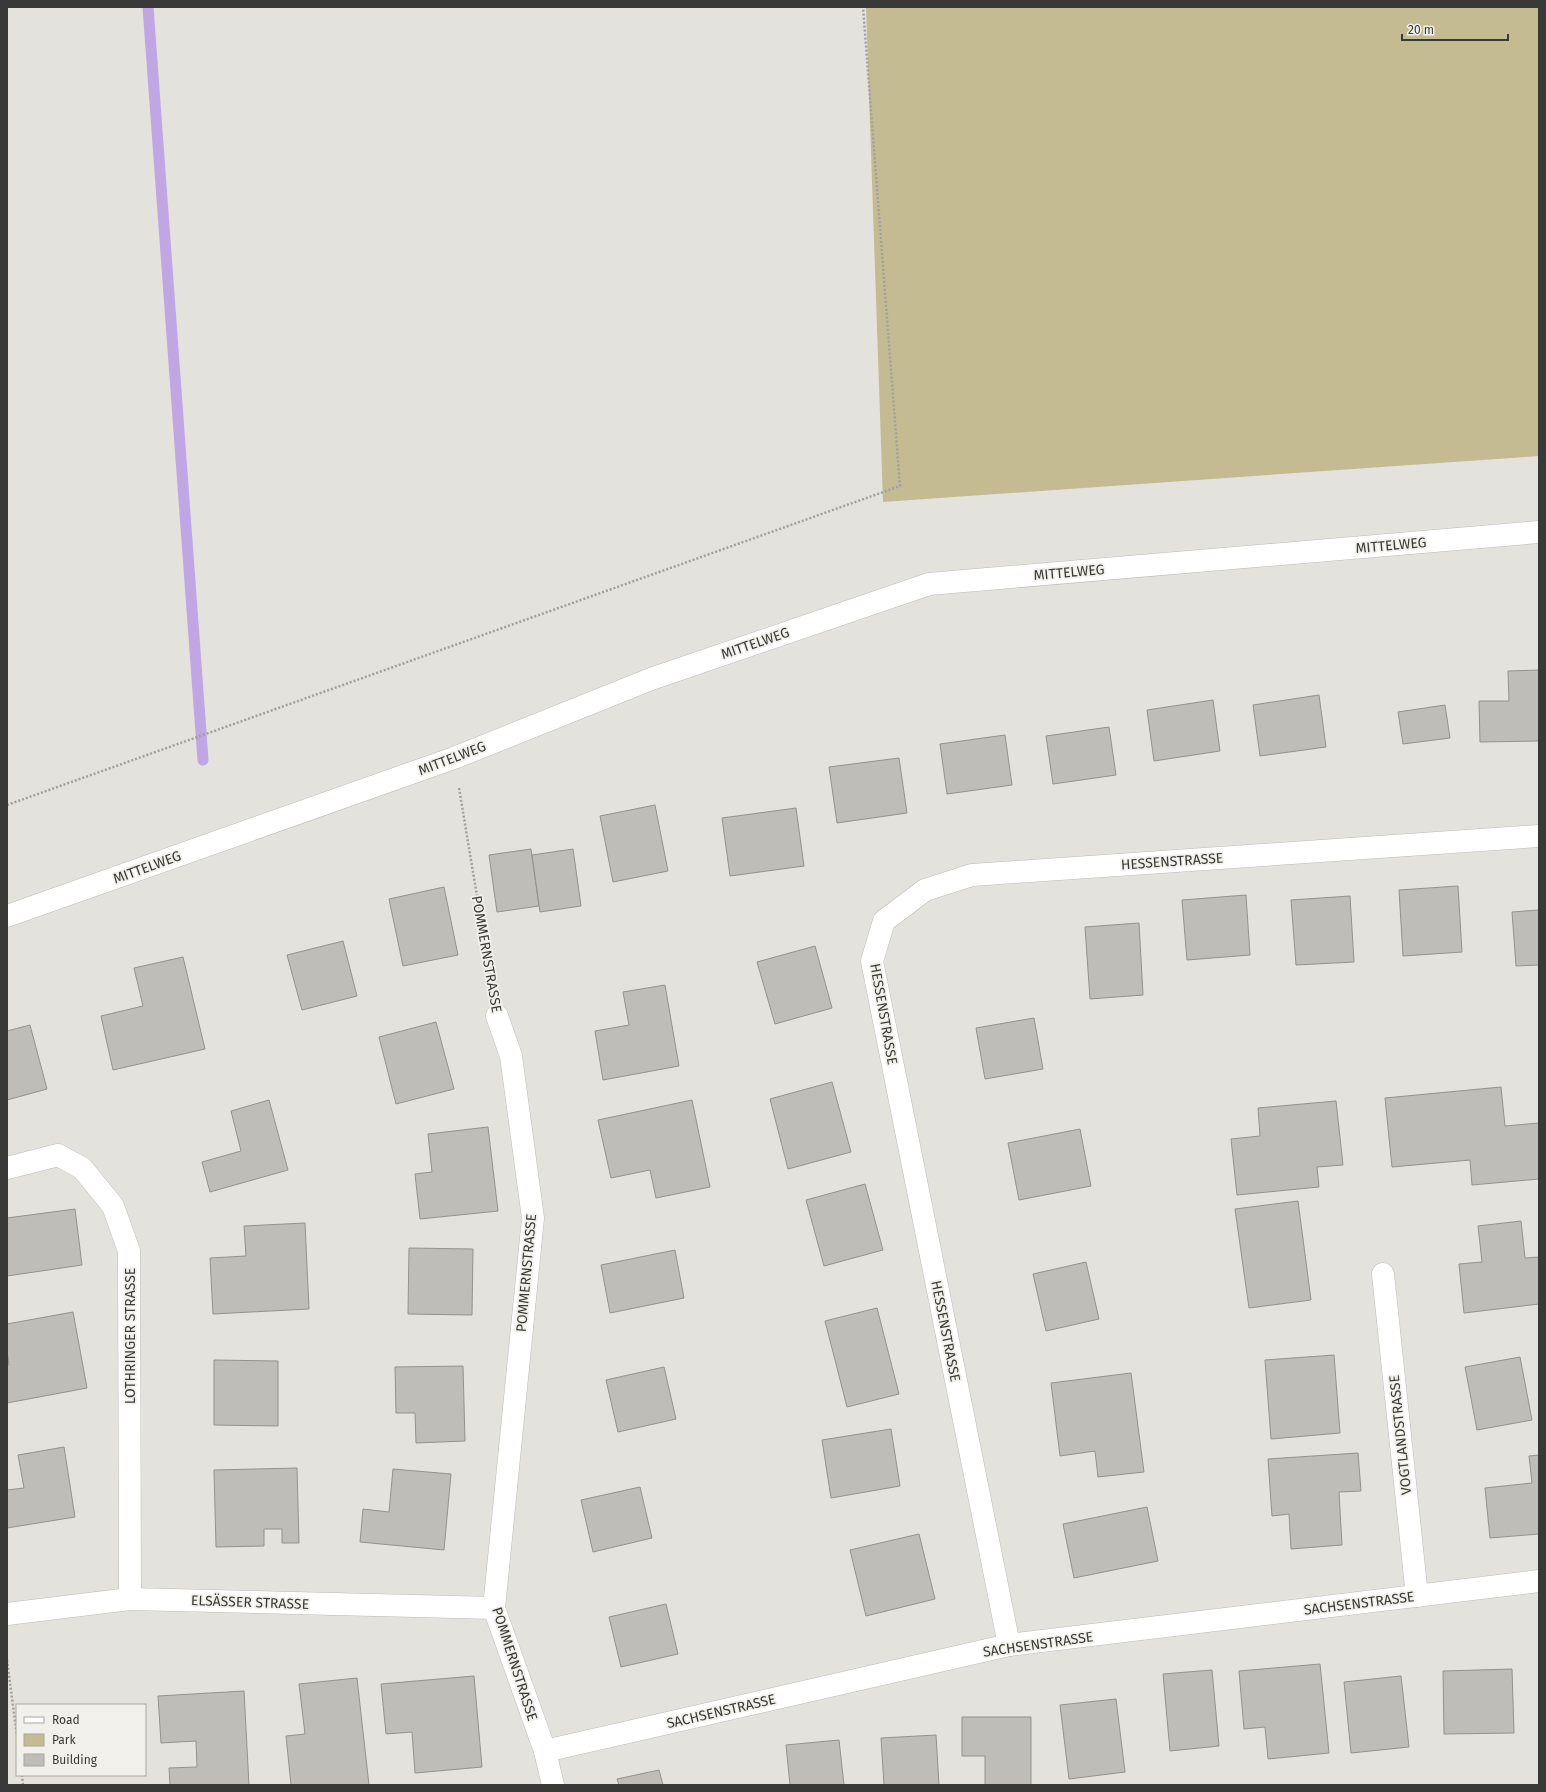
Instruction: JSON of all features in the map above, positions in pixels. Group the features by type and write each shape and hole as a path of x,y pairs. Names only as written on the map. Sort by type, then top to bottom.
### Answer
{"street":[{"name":"MITTELWEG","path":"7,916 454,758 651,679 929,584 1539,532"},
{"name":"HESSENSTRASSE","path":"1008,1645 872,961 884,920 925,890 972,875 1539,836"},
{"name":"POMMERNSTRASSE","path":"497,1016 511,1056 532,1218 494,1608 545,1751 553,1785"},
{"name":"LOTHRINGER STRASSE","path":"7,1168 58,1155 82,1168 113,1206 129,1252 130,1599"},
{"name":"VOGTLANDSTRASSE","path":"1383,1274 1417,1596"},
{"name":"SACHSENSTRASSE","path":"545,1751 1008,1645 1539,1581"},
{"name":"ELSÄSSER STRASSE","path":"7,1614 130,1599 494,1608"}],"path":[{"path":"7,805 900,486 863,7"},
{"name":"POMMERNSTRASSE","path":"454,758 497,1016"},
{"path":"7,1660 16,1728"}],"green space":[{"path":"866,7 1539,7 1539,456 883,502"}],"building":[{"path":"1539,670 1539,741 1480,742 1479,701 1509,701 1508,671"},
{"path":"1319,695 1326,747 1260,756 1253,705"},
{"path":"1213,700 1220,751 1154,761 1147,710"},
{"path":"1445,705 1450,738 1403,744 1398,712"},
{"path":"1109,727 1116,775 1053,784 1046,736"},
{"path":"1005,735 1012,785 947,794 940,744"},
{"path":"899,758 907,813 837,823 829,767"},
{"path":"655,805 668,871 613,882 600,816"},
{"path":"796,808 804,866 730,876 722,818"},
{"path":"531,849 539,906 497,912 489,855"},
{"path":"573,849 581,906 540,912 532,855"},
{"path":"1458,886 1462,952 1403,956 1399,890"},
{"path":"444,887 458,955 403,966 389,899"},
{"path":"1246,895 1250,955 1187,960 1182,900"},
{"path":"1350,896 1354,962 1296,965 1291,900"},
{"path":"1539,910 1539,965 1516,966 1512,912"},
{"path":"1139,923 1143,995 1090,999 1085,927"},
{"path":"343,941 357,996 302,1010 287,955"},
{"path":"815,946 832,1008 775,1024 757,962"},
{"path":"183,957 205,1049 113,1070 101,1016 143,1006 134,968"},
{"path":"665,985 679,1066 603,1080 595,1031 629,1025 623,992"},
{"path":"1034,1018 1043,1069 985,1079 976,1028"},
{"path":"436,1022 454,1089 396,1104 379,1037"},
{"path":"30,1025 47,1089 7,1100 7,1031"},
{"path":"832,1082 851,1152 788,1169 770,1099"},
{"path":"1501,1087 1505,1126 1539,1123 1539,1179 1472,1185 1470,1160 1392,1167 1385,1098"},
{"path":"269,1100 288,1170 210,1192 202,1162 241,1151 231,1111"},
{"path":"692,1100 710,1187 656,1198 650,1170 611,1178 598,1120"},
{"path":"1336,1101 1343,1165 1317,1167 1319,1187 1237,1195 1231,1139 1260,1136 1258,1108"},
{"path":"488,1127 498,1211 420,1219 415,1174 432,1172 428,1134"},
{"path":"1080,1129 1091,1186 1019,1200 1008,1143"},
{"path":"865,1184 883,1250 824,1266 806,1200"},
{"path":"1298,1201 1311,1300 1249,1308 1235,1209"},
{"path":"75,1209 82,1265 7,1276 7,1218"},
{"path":"1521,1221 1525,1258 1539,1257 1539,1304 1464,1313 1459,1264 1482,1262 1478,1226"},
{"path":"305,1223 309,1309 213,1314 210,1258 246,1256 244,1226"},
{"path":"409,1248 473,1249 472,1315 408,1314"},
{"path":"675,1250 684,1298 610,1313 601,1265"},
{"path":"1086,1262 1099,1319 1046,1331 1033,1274"},
{"path":"877,1308 899,1394 847,1407 825,1321"},
{"path":"73,1312 87,1388 7,1403 7,1365 9,1365 7,1351 7,1324"},
{"path":"1334,1355 1340,1433 1271,1439 1265,1360"},
{"path":"1520,1357 1532,1420 1477,1430 1465,1367"},
{"path":"214,1360 278,1361 278,1426 214,1425"},
{"path":"463,1366 465,1441 416,1443 415,1413 396,1413 395,1367"},
{"path":"664,1367 676,1419 618,1432 606,1380"},
{"path":"1131,1373 1144,1472 1098,1477 1095,1451 1060,1456 1051,1383"},
{"path":"891,1429 900,1486 831,1498 822,1440"},
{"path":"64,1447 75,1517 7,1528 7,1490 24,1488 18,1455"},
{"path":"1358,1453 1361,1491 1339,1492 1342,1545 1291,1549 1289,1514 1272,1516 1268,1459"},
{"path":"1539,1455 1539,1534 1490,1538 1485,1488 1532,1483 1529,1456"},
{"path":"297,1468 299,1543 282,1543 282,1529 264,1529 264,1546 216,1547 214,1470"},
{"path":"393,1469 451,1474 444,1550 360,1542 363,1509 389,1512"},
{"path":"640,1487 652,1538 593,1552 581,1500"},
{"path":"1147,1507 1158,1561 1074,1578 1063,1524"},
{"path":"919,1534 935,1599 866,1616 850,1550"},
{"path":"666,1604 678,1654 621,1667 609,1617"},
{"path":"1320,1664 1329,1753 1268,1759 1265,1727 1244,1729 1239,1671"},
{"path":"1512,1669 1514,1733 1444,1734 1443,1671"},
{"path":"1212,1670 1219,1746 1170,1751 1163,1674"},
{"path":"474,1676 482,1767 415,1773 412,1732 386,1734 381,1684"},
{"path":"1401,1676 1409,1747 1351,1753 1344,1682"},
{"path":"357,1678 369,1785 291,1785 286,1736 305,1734 299,1684"},
{"path":"244,1691 249,1785 170,1785 169,1768 197,1767 196,1741 161,1743 158,1696"},
{"path":"1116,1699 1125,1772 1069,1779 1060,1705"},
{"path":"962,1717 1031,1717 1031,1785 985,1785 985,1756 962,1756"},
{"path":"936,1735 939,1785 884,1785 881,1738"},
{"path":"839,1740 844,1785 790,1785 786,1745"},
{"path":"659,1770 663,1785 619,1785 617,1779"}],"waterway":[{"path":"148,7 203,760"}]}
